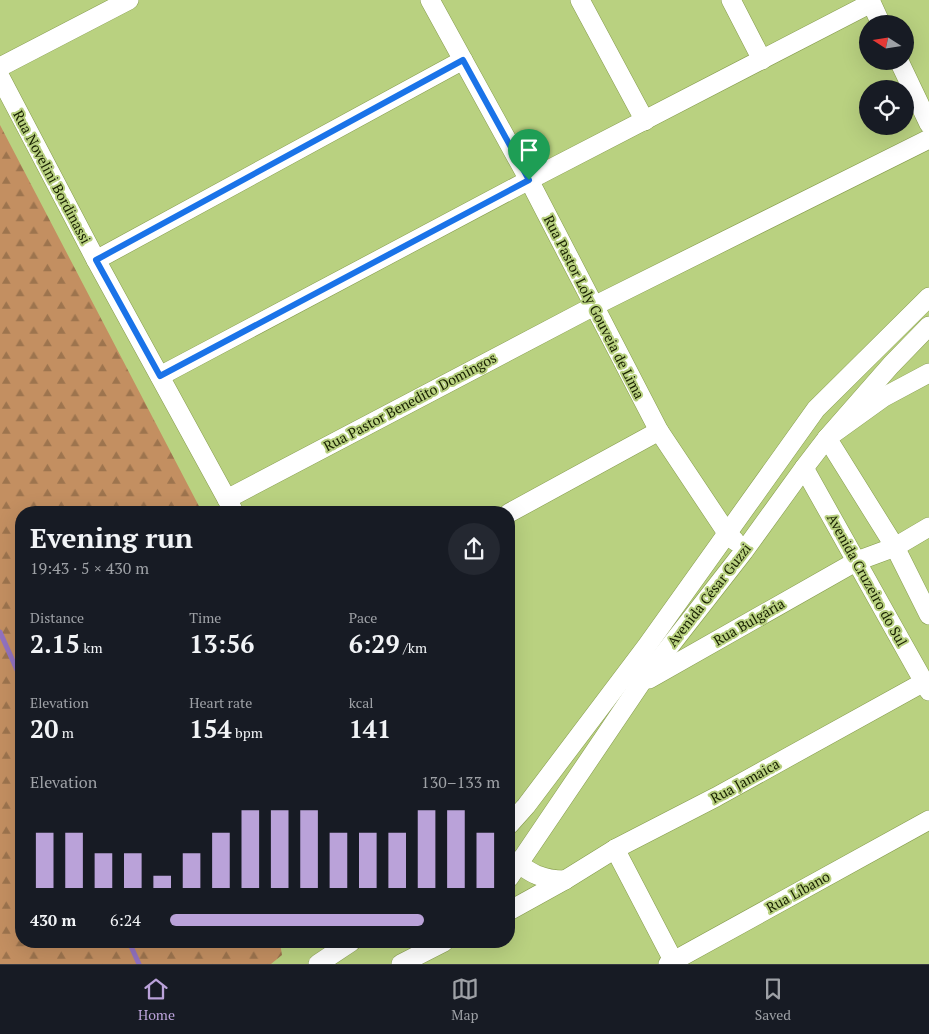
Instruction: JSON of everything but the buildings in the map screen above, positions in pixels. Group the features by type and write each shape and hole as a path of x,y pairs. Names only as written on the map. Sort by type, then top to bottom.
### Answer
{"street":[{"path":"0,67 129,0"},
{"name":"Rua Pastor Loly Gouveia de Lima","path":"430,0 529,180 659,432 727,533 744,551"},
{"path":"580,0 645,121"},
{"path":"731,0 762,60"},
{"path":"160,376 529,180 871,2 877,15"},
{"path":"96,260 463,60"},
{"path":"903,70 929,124"},
{"name":"Rua Novelini Bordinassi","path":"0,77 96,260 231,506"},
{"name":"Rua Pastor Benedito Domingos","path":"231,506 594,306 929,139"},
{"name":"Avenida César Guzzi","path":"515,818 646,646 816,409 929,297"},
{"name":"Avenida César Guzzi","path":"515,863 641,683 744,551 827,438 891,364 929,326"},
{"path":"929,373 884,396 827,438 895,547 929,616"},
{"path":"515,510 659,432"},
{"name":"Avenida Cruzeiro do Sul","path":"804,468 926,687"},
{"name":"Rua Bulgária","path":"641,683 857,561 895,547 929,528"},
{"name":"Rua Jamaica","path":"515,908 616,849 926,687"},
{"name":"Rua Líbano","path":"672,963 929,820"},
{"path":"616,849 672,963"},
{"path":"515,868 544,878 565,880"},
{"path":"318,964 342,948"},
{"path":"402,964 433,948"}],"green space":[{"path":"0,125 199,506 15,506 15,948 281,948 282,955 271,964 0,964"}],"waterway":[{"path":"0,632 15,666"},
{"path":"132,948 139,964"}],"route":[{"path":"463,60 529,180 160,376 96,260 463,60"}]}
